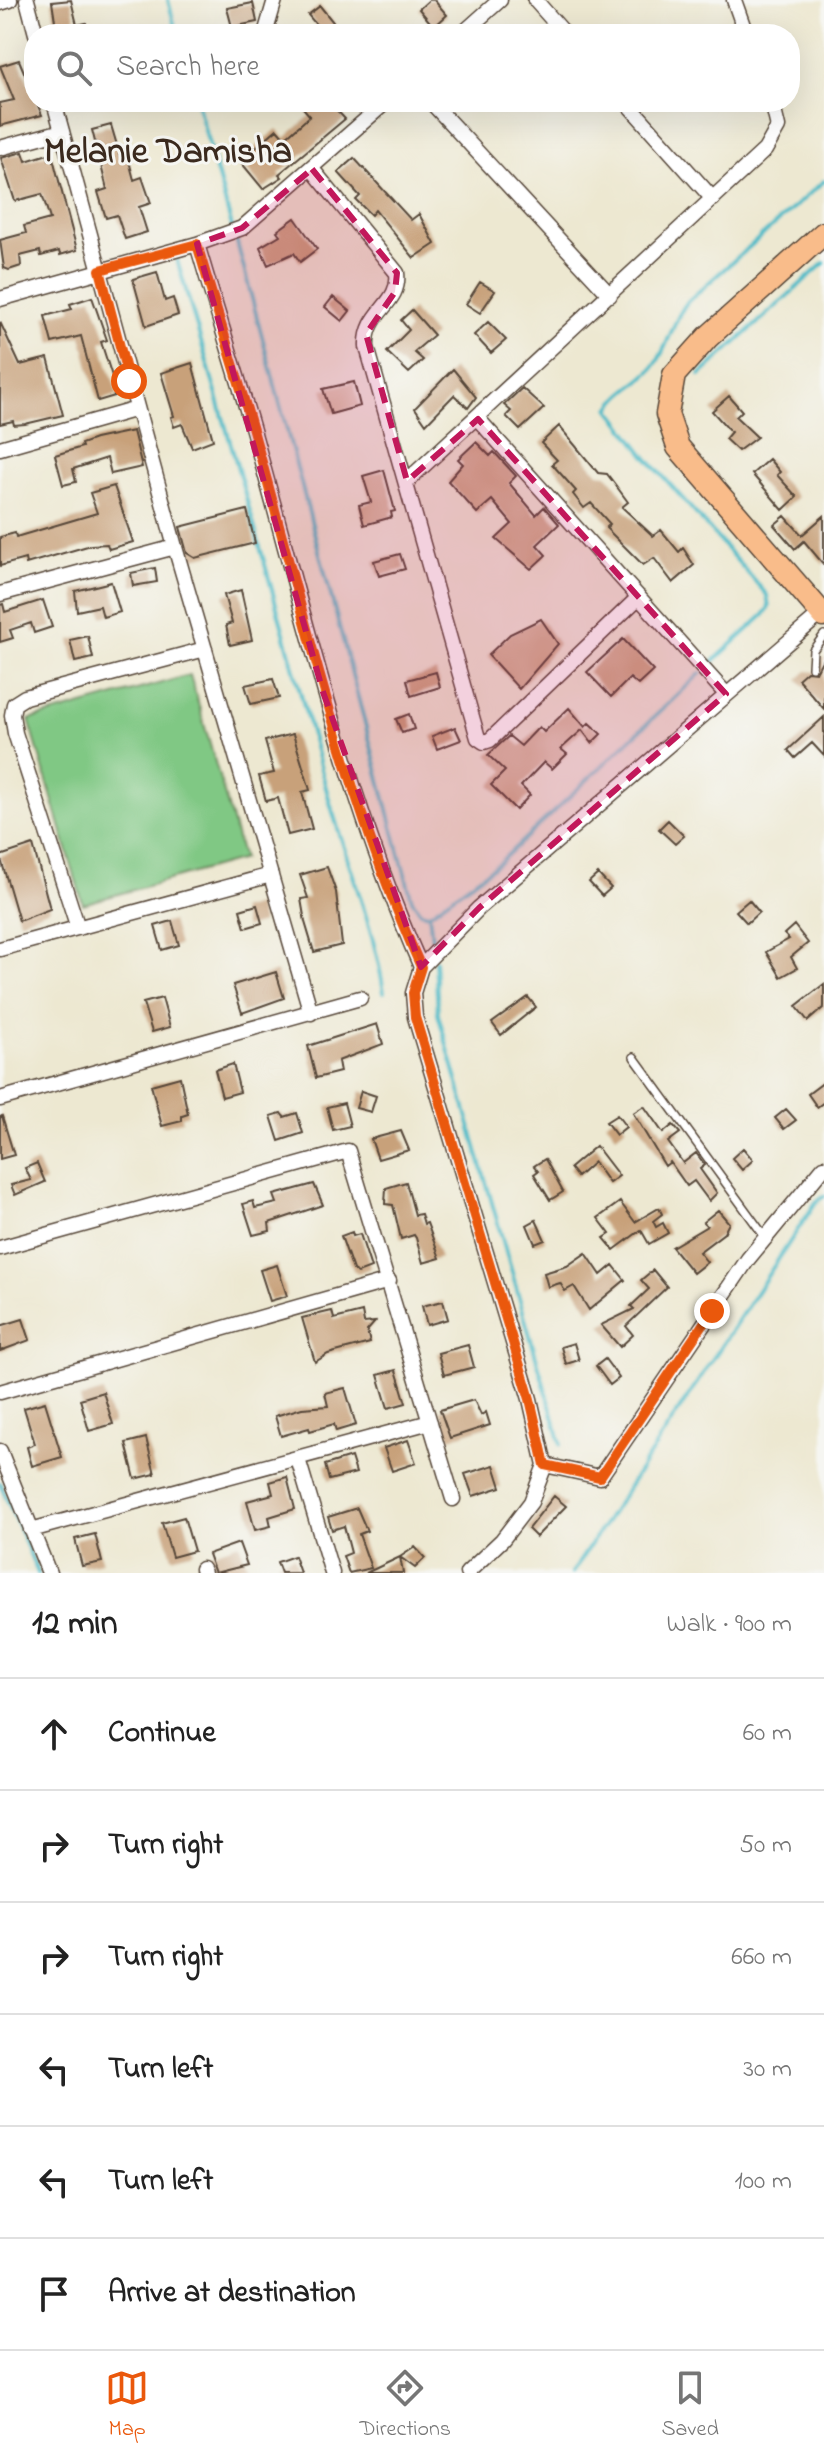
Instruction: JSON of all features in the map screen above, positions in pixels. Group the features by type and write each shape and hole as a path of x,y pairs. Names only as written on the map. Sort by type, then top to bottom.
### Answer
{"main road":[{"path":"823,622 678,447 667,414 674,375 708,337 824,233"}],"street":[{"path":"0,3 10,0"},
{"path":"27,0 33,24"},
{"path":"268,24 275,0"},
{"path":"473,24 500,0"},
{"path":"535,0 556,24"},
{"path":"734,0 742,24"},
{"path":"57,112 175,547 311,1013"},
{"path":"0,299 197,244 242,228 375,112"},
{"path":"440,112 610,295"},
{"path":"635,112 713,199"},
{"path":"407,481 478,419 773,140 778,127 774,112"},
{"path":"0,148 62,131"},
{"path":"312,169 397,273 395,292 370,322 366,334 478,738 484,742 639,597"},
{"path":"197,244 252,430 323,692 397,914 421,967"},
{"path":"0,448 137,409"},
{"path":"478,419 726,694"},
{"path":"0,594 175,547"},
{"path":"467,1573 502,1540 531,1502 545,1465 530,1399 415,1017 413,993 421,967 479,908 726,694 823,622"},
{"path":"78,928 15,733 14,704 25,697 205,649"},
{"path":"0,949 271,875"},
{"path":"0,1099 360,998"},
{"path":"0,1248 348,1151 453,1499"},
{"path":"545,1465 600,1477 765,1237 824,1167"},
{"path":"0,1392 389,1281"},
{"path":"31,1530 430,1422"},
{"path":"0,1451 49,1573"},
{"path":"298,1459 332,1573"}],"lane":[{"path":"812,667 813,650 823,622"},
{"path":"634,1057 765,1237"}],"highlighted area":[{"path":"312,169 397,273 395,292 366,334 407,481 478,419 726,694 479,908 421,967 323,692 197,244 242,228"}],"green space":[{"path":"190,675 243,859 83,904 29,720"}],"building":[{"path":"71,0 77,24 55,24 52,2"},
{"path":"429,0 434,0 447,15 437,24 432,24 419,9"},
{"path":"253,3 257,22 231,24 227,8"},
{"path":"320,6 335,24 316,24 308,15"},
{"path":"19,60 24,72 24,112 41,112 42,115 0,126 0,103 14,100 0,66"},
{"path":"307,112 338,112 345,119 279,174 282,177 263,189 240,161 277,129 285,138 310,116"},
{"path":"111,125 121,159 128,157 134,180 142,177 151,203 139,207 147,232 125,239 117,215 106,218 98,192 107,189 92,130"},
{"path":"23,152 26,161 48,154 49,159 53,158 77,250 60,255 59,251 41,256 40,251 20,256 21,266 9,270 4,268 0,240 26,233 24,226 50,219 42,194 15,201 1,158"},
{"path":"354,158 411,220 419,214 435,244 414,258 375,210 371,215 356,200 360,196 338,172"},
{"path":"295,218 317,249 300,262 294,253 268,265 260,247 280,235 277,231"},
{"path":"157,272 165,301 173,298 178,315 146,326 133,279"},
{"path":"480,282 495,291 480,313 466,304"},
{"path":"92,297 107,340 101,342 118,395 98,401 81,336 52,343 45,316 72,309 70,304"},
{"path":"333,297 350,311 342,321 325,307"},
{"path":"412,310 434,335 414,352 423,360 409,373 387,352 409,330 401,320"},
{"path":"0,322 20,365 48,358 63,415 25,424 14,425 13,421 0,424"},
{"path":"488,322 506,340 491,353 474,335"},
{"path":"192,363 213,440 192,448 182,424 174,427 171,417 174,416 161,373"},
{"path":"453,369 476,397 468,408 454,395 426,424 415,408"},
{"path":"354,382 360,406 331,414 323,389"},
{"path":"522,388 544,408 520,430 506,416 511,411 504,405"},
{"path":"729,396 742,411 736,417 757,437 738,451 725,439 731,432 712,411"},
{"path":"559,426 598,473 607,474 614,483 628,502 622,507 653,536 661,530 679,552 683,548 694,565 673,583 654,558 643,565 606,528 610,524 591,503 584,508 573,494 576,491 552,464 557,460 541,443"},
{"path":"133,431 142,467 111,474 107,458 73,469 76,482 63,485 55,455 82,447 81,444 95,439"},
{"path":"476,442 490,456 494,452 516,476 509,483 536,515 544,507 559,524 537,545 546,555 531,569 496,539 512,524 492,500 477,513 448,481 463,464 458,459"},
{"path":"769,459 780,472 777,475 797,497 783,510 752,474"},
{"path":"384,470 395,511 391,512 392,517 364,525 359,505 371,502 363,476"},
{"path":"114,486 133,542 109,549 107,544 91,545 26,564 25,559 0,566 0,537 15,533 16,537 97,513 90,493"},
{"path":"247,510 255,543 195,558 187,553 180,527"},
{"path":"785,516 802,535 824,516 824,565 804,541 795,549 774,525"},
{"path":"400,554 405,569 379,576 374,561"},
{"path":"155,568 157,582 133,586 131,573"},
{"path":"111,582 120,612 103,617 100,606 77,611 75,591"},
{"path":"241,590 252,640 230,645 226,625 232,623 224,595"},
{"path":"43,600 52,627 34,633 31,623 10,630 13,638 0,642 0,605 3,604 5,612"},
{"path":"541,619 558,644 519,689 488,655 510,634"},
{"path":"88,636 93,658 75,662 70,640"},
{"path":"623,639 653,671 638,685 630,678 611,697 587,672"},
{"path":"824,657 824,709 798,679 807,671 816,672"},
{"path":"436,672 440,687 411,696 407,680"},
{"path":"273,679 279,698 251,704 245,685"},
{"path":"569,708 585,727 589,723 601,734 592,743 582,730 561,749 567,754 552,769 544,762 521,786 530,795 516,810 491,785 505,771 488,755 509,736 521,746 539,727 544,732"},
{"path":"409,714 414,729 402,733 396,719"},
{"path":"824,717 824,756 812,743 795,758 788,750"},
{"path":"455,727 461,740 437,749 432,736"},
{"path":"293,734 310,790 302,792 312,829 288,835 278,798 266,801 259,776 274,773 265,741"},
{"path":"668,820 684,836 675,844 659,829"},
{"path":"33,845 50,909 19,921 0,856"},
{"path":"327,867 336,892 342,945 314,952 301,899 308,898 300,875"},
{"path":"598,874 611,888 602,896 589,882"},
{"path":"749,900 759,912 747,923 736,911"},
{"path":"257,905 262,923 245,928 240,910"},
{"path":"172,921 179,945 162,950 155,926"},
{"path":"794,925 808,943 791,957 797,968 781,977 766,952 789,939 784,934"},
{"path":"276,972 284,998 242,1013 233,985"},
{"path":"824,984 824,1007 808,1021 796,1006"},
{"path":"528,997 536,1007 501,1035 492,1023"},
{"path":"162,998 170,1027 152,1032 143,1003"},
{"path":"377,1024 383,1044 338,1061 340,1072 316,1078 308,1046"},
{"path":"233,1064 240,1092 222,1097 215,1070"},
{"path":"180,1077 188,1114 182,1116 182,1121 162,1126 151,1085"},
{"path":"824,1082 824,1102 817,1107 808,1094"},
{"path":"361,1091 376,1096 371,1112 356,1108"},
{"path":"344,1103 350,1126 333,1130 327,1107"},
{"path":"644,1106 663,1133 673,1125 680,1133 668,1142 683,1163 696,1153 705,1165 700,1169 717,1193 709,1201 694,1181 687,1186 670,1162 665,1166 633,1113"},
{"path":"786,1109 796,1120 784,1129 775,1118"},
{"path":"281,1113 284,1117 297,1113 303,1133 279,1141 271,1116"},
{"path":"617,1115 626,1127 616,1135 606,1122"},
{"path":"0,1117 14,1155 0,1159"},
{"path":"401,1131 409,1150 378,1159 371,1139"},
{"path":"596,1146 619,1176 609,1183 594,1162 577,1177 570,1168"},
{"path":"743,1148 753,1160 742,1170 732,1158"},
{"path":"545,1159 563,1192 550,1200 534,1174 538,1171 534,1166"},
{"path":"37,1163 45,1182 15,1195 11,1185 31,1180 25,1168"},
{"path":"406,1182 415,1215 421,1214 424,1224 427,1223 440,1258 423,1263 416,1238 414,1235 401,1239 393,1205 385,1204 386,1188"},
{"path":"314,1184 323,1205 269,1223 270,1231 253,1235 243,1204 253,1201 255,1208 277,1203 274,1195"},
{"path":"620,1202 635,1222 659,1208 662,1214 653,1221 656,1227 663,1223 668,1233 649,1244 641,1230 614,1250 604,1238 610,1234 598,1218"},
{"path":"718,1210 729,1223 724,1233 699,1252 707,1262 693,1273 672,1247 707,1226 703,1222"},
{"path":"536,1220 545,1240 535,1244 527,1225"},
{"path":"352,1232 353,1236 360,1234 371,1268 358,1273 353,1270 341,1236"},
{"path":"586,1253 601,1275 613,1265 625,1280 589,1310 574,1286 565,1291 560,1283 548,1287 544,1273 567,1266"},
{"path":"277,1265 287,1296 270,1301 260,1270"},
{"path":"653,1270 667,1287 626,1326 633,1335 620,1347 601,1325 634,1309 631,1306 649,1289 641,1280"},
{"path":"443,1301 448,1319 427,1325 422,1306"},
{"path":"332,1311 334,1319 362,1312 364,1323 375,1322 367,1331 370,1343 328,1354 315,1362 302,1318"},
{"path":"23,1319 30,1340 0,1351 0,1326"},
{"path":"574,1343 579,1360 566,1364 561,1347"},
{"path":"468,1345 474,1367 444,1375 438,1353"},
{"path":"605,1359 619,1378 610,1385 596,1366"},
{"path":"396,1370 406,1403 388,1408 378,1375"},
{"path":"345,1388 356,1425 336,1431 334,1424 281,1436 275,1416 302,1408 328,1406 325,1393"},
{"path":"103,1392 113,1424 89,1431 80,1399"},
{"path":"474,1400 481,1415 486,1412 490,1425 450,1438 440,1410"},
{"path":"45,1402 62,1457 32,1466 27,1447 35,1444 24,1408"},
{"path":"146,1438 155,1474 135,1479 126,1443"},
{"path":"408,1440 416,1463 392,1471 384,1448"},
{"path":"351,1457 356,1473 329,1480 325,1465"},
{"path":"494,1465 501,1487 473,1496 465,1474"},
{"path":"287,1477 295,1509 269,1517 271,1526 255,1530 247,1501 273,1494 270,1482"},
{"path":"554,1496 566,1506 536,1537 528,1529"},
{"path":"357,1508 367,1531 359,1534 371,1568 349,1573 343,1556 351,1553 344,1526 332,1530 328,1517"},
{"path":"184,1517 194,1551 172,1557 162,1523"},
{"path":"95,1534 102,1562 82,1566 75,1539"},
{"path":"239,1543 247,1565 215,1573 208,1554"},
{"path":"415,1547 425,1558 415,1568 400,1557"},
{"path":"294,1556 300,1573 281,1573 277,1562"},
{"path":"400,1557 403,1573 366,1573"}],"waterway":[{"path":"168,0 174,24"},
{"path":"200,112 232,227"},
{"path":"707,667 764,615 769,607 767,595 647,458 610,409 652,369 688,301 824,181"},
{"path":"235,235 412,900 421,912 429,914 500,862 701,673"},
{"path":"177,260 333,813 366,915 384,992"},
{"path":"700,375 824,263"},
{"path":"429,914 433,947"},
{"path":"435,960 438,1014 561,1444"},
{"path":"572,1573 816,1202 824,1196"},
{"path":"0,1483 38,1573"}],"district":[{"name":"Melanie Damisha","path":"168,149"}],"route":[{"path":"129,381 100,270 197,244 252,430 323,692 397,914 421,967 413,993 415,1017 530,1399 545,1465 561,1471 600,1477 712,1311"}]}
